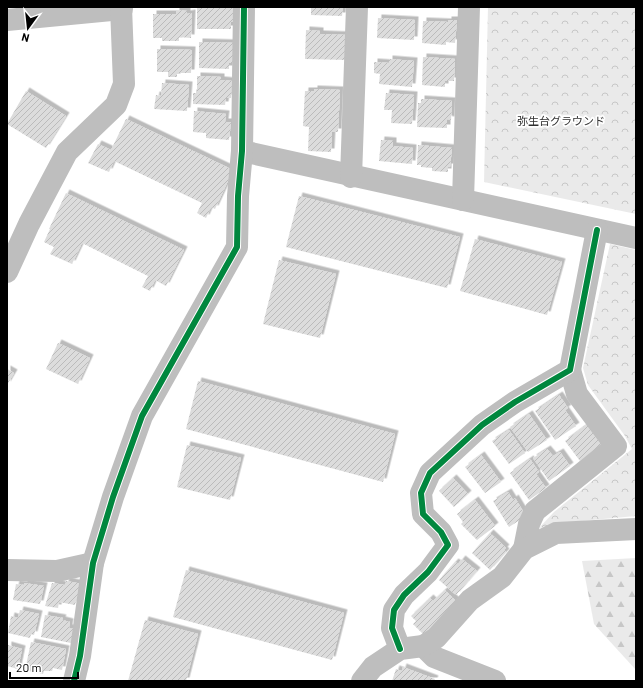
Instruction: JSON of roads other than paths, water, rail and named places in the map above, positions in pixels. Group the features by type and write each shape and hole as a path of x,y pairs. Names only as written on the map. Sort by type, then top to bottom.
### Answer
{"street":[{"path":"74,681 80,656 93,563 113,497 142,416 237,248 238,196 242,151 244,7"},
{"path":"351,177 357,7"},
{"path":"463,200 469,7"},
{"path":"7,272 29,224 68,152 116,105 124,84 122,8 10,16"},
{"path":"242,151 351,177 636,238"},
{"path":"524,549 529,524 535,511 616,446 577,394 570,370 597,230"},
{"path":"400,649 392,628 394,610 404,595 428,572 448,545 441,532 423,514 420,493 430,473 482,425 515,402 570,370"},
{"path":"362,681 373,667 400,649 423,646 436,638 470,600 502,577 524,549 556,533 636,528"},
{"path":"7,570 56,571 93,563"},
{"path":"423,646 434,657 495,681"}],"park label":[{"name":"弥生台グラウンド","path":"561,121"}]}
